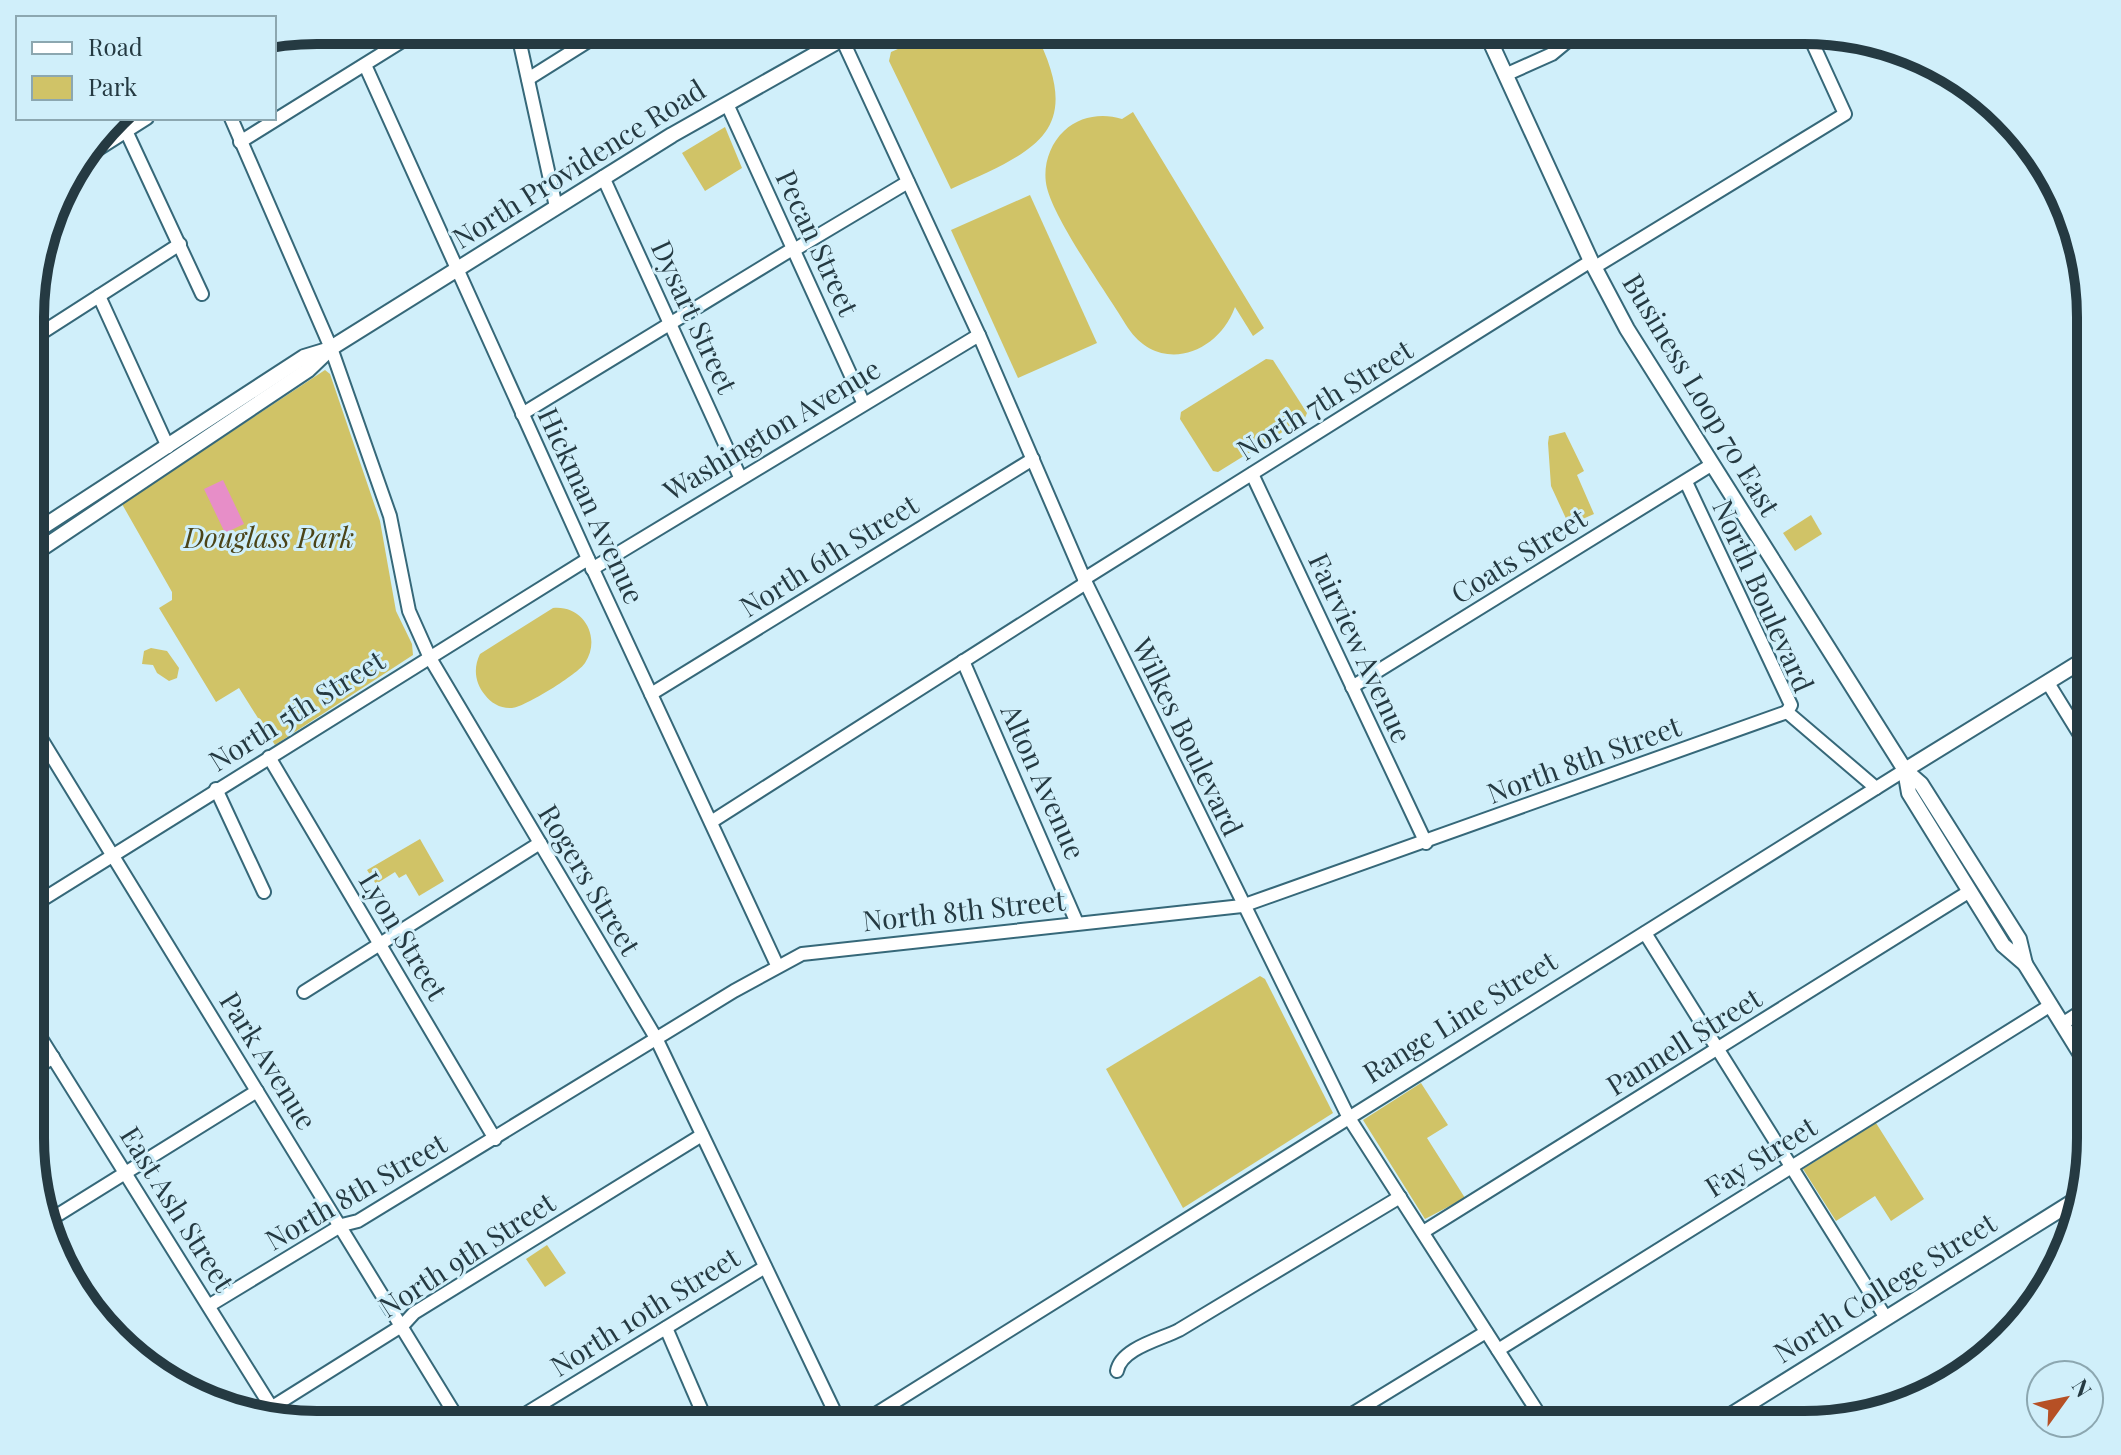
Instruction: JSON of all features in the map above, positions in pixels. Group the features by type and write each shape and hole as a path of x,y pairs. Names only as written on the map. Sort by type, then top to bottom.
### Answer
{"main road":[{"name":"North Providence Road","path":"44,547 308,370 331,348 603,177 833,44"},
{"name":"Business Loop 70 East","path":"1492,45 1593,264 1627,329 1905,770 1921,784 2019,939 2025,964"},
{"name":"North Providence Road","path":"44,526 304,357 331,348"},
{"name":"Range Line Street","path":"1905,770 2076,665"},
{"name":"Business Loop 70 East","path":"1905,770 1909,793 2003,945 2025,964 2076,1046"},
{"name":"North College Street","path":"1737,1411 2068,1205"}],"street":[{"path":"276,120 398,44"},
{"path":"520,44 556,207"},
{"path":"528,79 583,44"},
{"name":"Wilkes Boulevard","path":"844,44 979,335 1085,581 1242,906 1349,1118 1537,1411"},
{"path":"1505,75 1552,54 1563,45"},
{"name":"North 7th Street","path":"711,822 1252,474 1593,264 1845,114 1813,45"},
{"name":"Hickman Avenue","path":"365,65 590,564 777,965"},
{"name":"Pecan Street","path":"727,104 863,402"},
{"path":"108,143 144,120"},
{"name":"Rogers Street","path":"232,120 331,348 390,516 409,611 430,658 656,1038 834,1410"},
{"path":"240,142 276,120"},
{"path":"123,126 202,294"},
{"name":"Dysart Street","path":"603,177 740,477"},
{"path":"522,414 908,182"},
{"path":"44,331 180,244"},
{"path":"99,296 168,447"},
{"name":"Washington Avenue","path":"590,564 979,335"},
{"name":"North 6th Street","path":"651,694 1033,459"},
{"name":"Coats Street","path":"1352,687 1711,465"},
{"name":"Fairview Avenue","path":"1252,474 1426,843"},
{"name":"North Boulevard","path":"1686,482 1791,705 1787,712 1876,788"},
{"name":"North 5th Street","path":"45,898 430,658 590,564"},
{"name":"Alton Avenue","path":"963,661 1077,923"},
{"path":"2048,683 2076,728"},
{"name":"North 8th Street","path":"210,1305 342,1225 358,1221 495,1139 777,965 802,954 1242,906 1787,712"},
{"name":"Park Avenue","path":"45,744 453,1410"},
{"name":"Lyon Street","path":"269,757 495,1139"},
{"name":"Range Line Street","path":"881,1410 1905,770"},
{"path":"216,789 264,892"},
{"path":"304,992 540,843"},
{"name":"Pannell Street","path":"1423,1232 1970,891"},
{"path":"1645,933 1886,1318"},
{"name":"Fay Street","path":"1498,1350 2051,1005"},
{"path":"2062,1024 2076,1015"},
{"name":"East Ash Street","path":"45,1044 271,1407"},
{"path":"45,1062 53,1057"},
{"path":"56,1216 257,1091"},
{"name":"North 9th Street","path":"273,1407 403,1325 414,1313 702,1135"},
{"path":"1117,1371 1122,1359 1161,1336 1179,1330 1400,1197"},
{"name":"North 10th Street","path":"532,1410 765,1267"},
{"path":"666,1328 702,1410"},
{"path":"1357,1411 1486,1332"}],"green space":[{"path":"908,44 1040,44 1049,65 1055,93 1053,115 1044,134 1029,149 951,189 889,61 891,52"},
{"path":"1133,112 1264,328 1253,336 1235,307 1216,337 1187,353 1156,351 1141,343 1128,328 1060,220 1046,180 1046,165 1054,143 1070,126 1084,119 1107,116 1122,119"},
{"path":"725,127 742,168 705,191 682,153"},
{"path":"1030,195 1097,343 1018,378 951,230"},
{"path":"1266,359 1273,360 1307,413 1305,418 1218,472 1213,471 1180,419 1181,412"},
{"name":"Douglass Park","path":"325,370 330,374 380,521 396,611 412,644 413,655 275,745 239,688 216,702 159,608 172,600 172,592 122,504"},
{"path":"1565,432 1584,471 1577,475 1594,514 1569,525 1551,486 1548,443 1549,436"},
{"path":"1811,515 1822,534 1795,551 1783,533"},
{"path":"553,608 573,612 587,625 591,643 585,663 562,682 519,706 508,708 493,703 477,680 476,665 480,654"},
{"path":"151,648 167,651 179,668 177,678 169,681 157,673 153,665 142,664 144,651"},
{"path":"420,839 444,881 419,896 406,874 399,878 395,872 376,884 367,870"},
{"path":"1260,976 1265,979 1333,1113 1183,1208 1106,1069"},
{"path":"1421,1083 1448,1125 1427,1138 1465,1198 1425,1219 1363,1120"},
{"path":"1876,1123 1924,1199 1891,1221 1875,1196 1836,1221 1803,1169"},
{"path":"547,1245 566,1273 545,1287 526,1259"}],"shaded area":[{"path":"223,480 244,524 225,533 204,489"}]}
